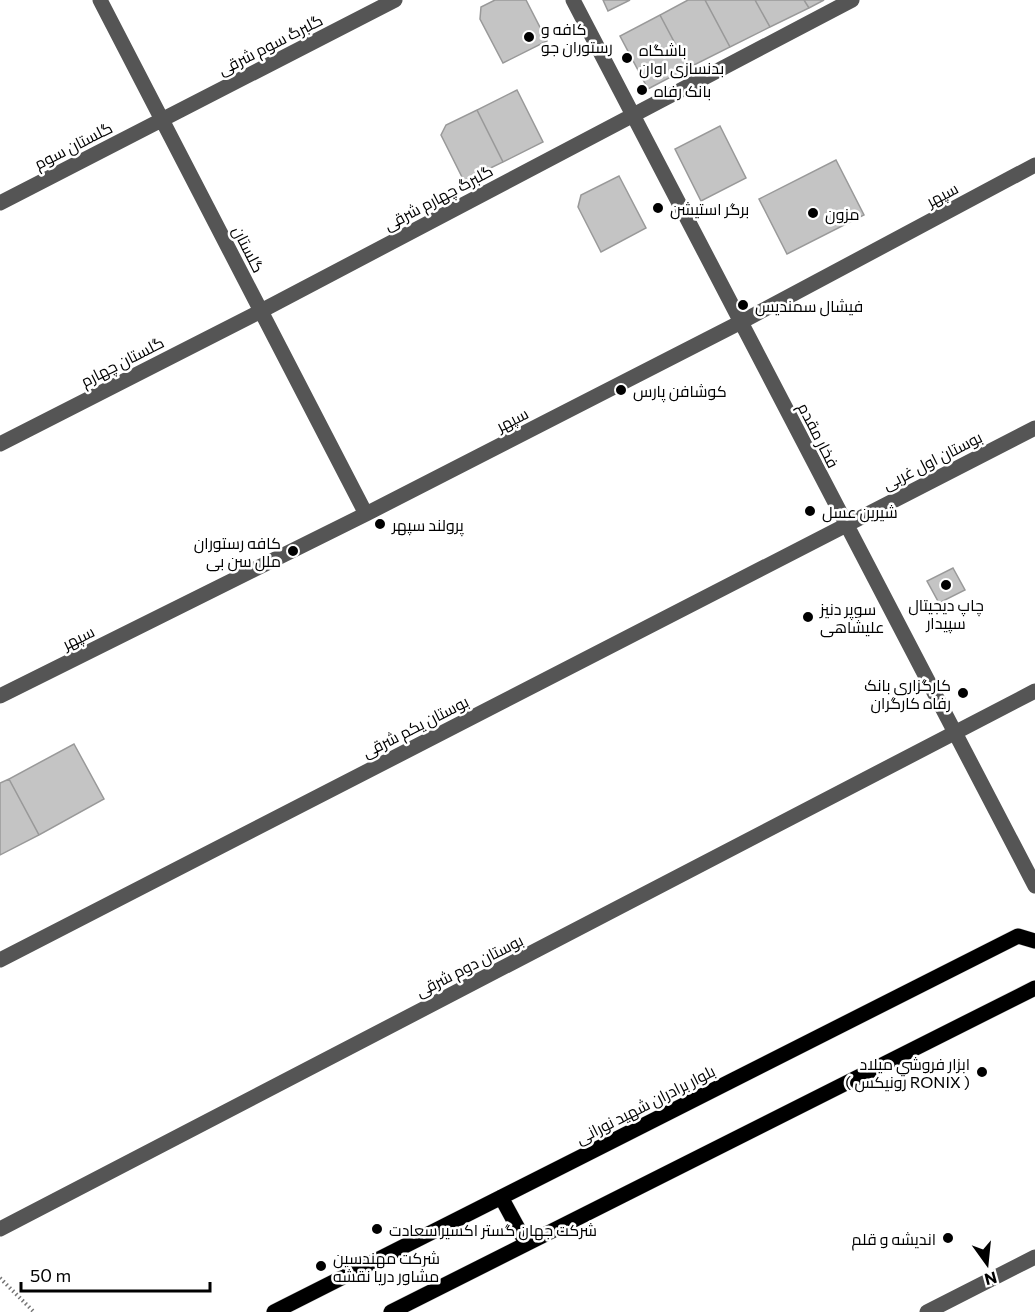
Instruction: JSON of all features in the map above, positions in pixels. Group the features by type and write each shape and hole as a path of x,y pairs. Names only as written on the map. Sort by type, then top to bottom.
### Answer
{"main road":[{"name":"بلوار برادران شهید نورانی","path":"274,1312 1018,936 1035,941"},
{"path":"391,1312 1035,988"},
{"path":"501,1197 526,1243"}],"street":[{"name":"گلستان","path":"100,0 366,514"},
{"name":"گلبرگ سوم شرقی","path":"162,120 395,0"},
{"name":"فخار مقدم","path":"573,0 1035,886"},
{"name":"گلبرگ چهارم شرقی","path":"261,311 852,0"},
{"name":"گلستان سوم","path":"0,203 162,120"},
{"name":"سپهر","path":"0,696 366,514 741,322 1035,165"},
{"name":"گلستان چهارم","path":"0,444 261,311"},
{"name":"بوستان اول غربی","path":"846,525 1035,428"},
{"name":"بوستان یکم شرقی","path":"0,960 846,525"},
{"name":"بوستان دوم شرقی","path":"0,1229 1035,691"},
{"path":"927,1312 1035,1257"}],"path":[{"path":"0,1278 34,1312"}],"building":[{"path":"495,0 526,0 547,41 503,63 480,19 481,7"},
{"path":"603,0 630,0 608,11"},
{"path":"688,0 705,0 730,47 688,68 660,15"},
{"path":"705,0 755,0 770,27 730,47"},
{"path":"755,0 804,0 809,8 770,27"},
{"path":"804,0 824,0 809,8"},
{"path":"660,15 688,68 648,89 620,36"},
{"path":"517,90 543,142 503,162 477,110"},
{"path":"477,110 503,162 464,181 441,135 446,125"},
{"path":"720,126 746,178 701,201 675,149"},
{"path":"836,160 864,215 787,254 759,199"},
{"path":"619,176 646,228 601,252 578,207 581,195"},
{"name":"چاپ دیجیتال سپیدار","path":"953,568 965,590 939,603 927,581"},
{"path":"74,744 104,799 39,835 9,779"},
{"path":"9,779 39,835 0,855 0,783"}],"place":[{"name":"کافه و رستوران جو","path":"529,37"},
{"name":"باشگاه بدنسازی اوان","path":"627,58"},
{"name":"بانک رفاه","path":"642,90"},
{"name":"برگر استیشن","path":"658,208"},
{"name":"مزون","path":"813,213"},
{"name":"فیشال سمندیس","path":"743,305"},
{"name":"کوشافن پارس","path":"621,390"},
{"name":"شیرین عسل","path":"810,511"},
{"name":"پرولند سپهر","path":"380,524"},
{"name":"کافه رستوران ملل سن بی","path":"293,551"},
{"name":"چاپ دیجیتال سپیدار","path":"946,585"},
{"name":"سوپر دنيز عليشاهى","path":"808,617"},
{"name":"کارگزاری بانک رفاه کارگران","path":"963,693"},
{"name":"ابزار فروشي ميلاد ( رونیکس RONIX )","path":"982,1072"},
{"name":"شرکت جهان گستر اکسیر سعادت","path":"377,1229"},
{"name":"اندیشه و قلم","path":"948,1238"},
{"name":"شرکت مهندسین مشاور دریا نقشه","path":"321,1266"}]}
